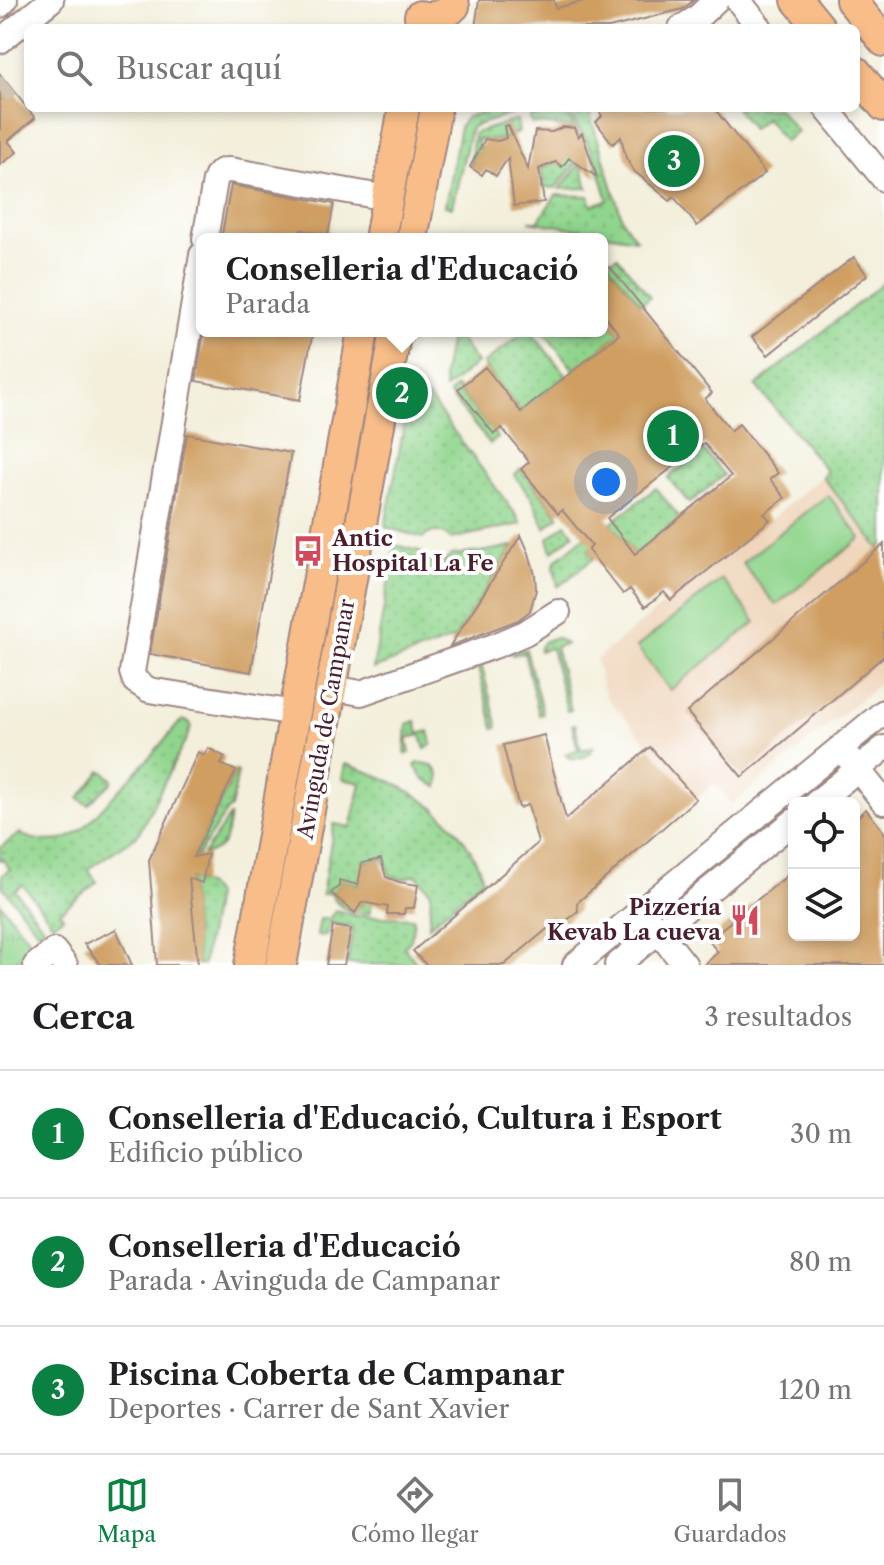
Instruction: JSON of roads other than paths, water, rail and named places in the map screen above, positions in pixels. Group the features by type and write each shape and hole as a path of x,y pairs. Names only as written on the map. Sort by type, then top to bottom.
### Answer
{"main road":[{"path":"797,0 817,24"},
{"path":"851,0 884,41"},
{"path":"420,15 428,18 453,8"},
{"path":"860,77 884,106"},
{"path":"403,112 383,220 415,224 435,112"},
{"name":"Avinguda de Campanar","path":"281,965 392,337"},
{"name":"Avinguda de Campanar","path":"250,965 362,338"},
{"path":"313,614 334,612 347,605 340,592 319,580"},
{"path":"300,682 306,697 315,700 325,697 332,688"}],"street":[{"path":"0,5 5,0"},
{"path":"2,36 51,0"},
{"path":"687,24 716,0"},
{"path":"738,0 757,24"},
{"path":"829,112 884,179"},
{"path":"206,233 215,181 222,170 383,220"},
{"path":"196,291 132,672 135,681 149,690 295,713"},
{"path":"332,688 361,693 497,645 525,633 558,612"},
{"path":"575,965 884,712"},
{"path":"840,747 884,802"},
{"path":"823,797 884,748"},
{"path":"617,965 788,826"},
{"path":"641,910 685,965"}],"tunnel":[{"path":"0,92 9,85"}],"place":[{"name":"Piscina Coberta de Campanar","path":"674,161"},
{"name":"Conselleria d'Educació","path":"402,393"},
{"name":"Conselleria d'Educació, Cultura i Esport","path":"673,436"},
{"name":"Antic Hospital La Fe","path":"308,551"},
{"name":"Pizzería Kevab La cueva","path":"745,920"}]}
